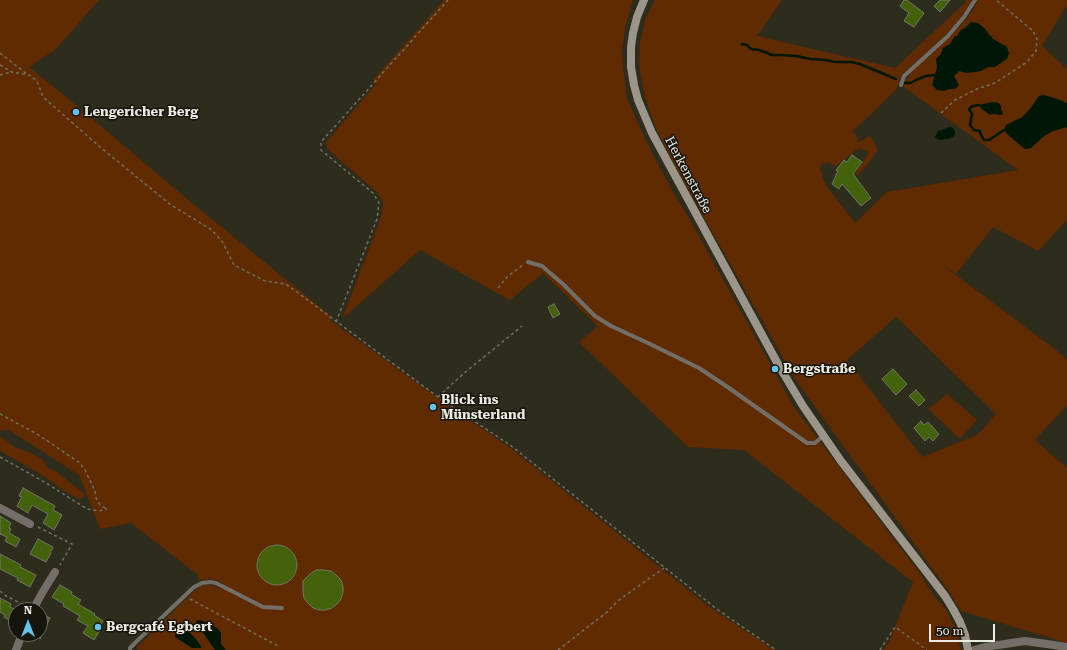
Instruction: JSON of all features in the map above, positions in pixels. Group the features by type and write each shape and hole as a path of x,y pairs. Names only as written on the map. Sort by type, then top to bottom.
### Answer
{"main road":[{"name":"Herkenstraße","path":"644,0 637,17 631,47 631,67 638,100 645,119 803,406 824,436"},
{"path":"824,436 945,596 960,622 968,650"}],"street":[{"path":"0,508 30,524"},
{"path":"37,602 55,572"},
{"path":"974,650 986,646 1025,641 1067,647"}],"lane":[{"path":"901,85 904,76 911,68 948,36 964,17 975,0"},
{"path":"528,262 542,266 564,285 595,316 611,326 699,368 807,444 815,443 824,436"},
{"path":"130,650 137,640 194,587 202,583 216,583 263,608 282,608"}],"path":[{"path":"336,322 377,219 379,203 373,193 321,150 321,142 448,0"},
{"path":"941,113 955,100 977,89 995,83 1027,62 1036,51 1037,40 1033,31 996,0"},
{"path":"0,52 37,81 43,97 100,147 171,205 212,230 223,243 234,265 265,281 286,284 438,397 510,445 718,610 776,650"},
{"path":"0,65 12,72 29,75"},
{"path":"0,75 12,72"},
{"path":"498,288 508,276 528,262"},
{"path":"438,397 463,374 522,326"},
{"path":"0,414 37,434 80,463 95,491 96,498 100,505 107,509 99,511 87,509 46,483 0,458"},
{"path":"30,524 72,544 55,572"},
{"path":"558,650 606,614 619,600 664,568"},
{"path":"0,591 18,602"},
{"path":"185,596 280,647"},
{"path":"880,650 895,627 927,650"}],"shaded area":[{"path":"0,0 99,0 56,49 29,67 332,317 330,320 456,411 508,446 708,606 774,650 138,650 136,648 195,590 203,585 215,586 221,589 224,584 217,580 199,580 198,575 131,523 100,529 79,475 9,430 0,431"},
{"path":"444,0 633,0 625,29 622,50 624,77 627,99 650,149 794,407 946,610 956,630 961,650 883,650 889,642 913,582 744,450 688,447 579,342 598,326 543,273 510,300 420,250 342,319 379,223 383,203 377,192 327,149 326,142 376,84 373,80"},
{"path":"655,0 782,0 757,36 895,68 966,2 965,0 972,0 969,7 953,27 902,74 896,90 851,133 855,133 859,142 870,136 878,150 863,170 852,179 869,152 859,148 836,166 827,162 821,165 820,168 825,184 855,223 887,192 1018,170 904,87 904,85 912,70 932,54 962,24 973,10 978,0 1067,0 1067,5 1042,46 1067,69 1067,103 1045,95 1039,96 1030,109 1021,118 1013,121 1007,134 1025,149 1031,148 1044,136 1053,131 1067,127 1067,220 1038,251 993,227 956,274 936,260 1056,350 1067,360 1067,405 1035,440 1067,468 1067,643 961,611 944,584 795,379 656,129 644,94 639,63 640,43 645,20","holes":["965,28 984,28 993,39 1007,47 995,67 988,67 981,71 967,73 959,71 954,76 955,89 932,85 943,48 950,44 955,36 957,36 961,30","896,317 996,414 977,435 922,457 847,360"]},
{"path":"971,22 978,23 993,39 1007,47 1009,53 1007,59 995,67 988,67 981,71 967,73 959,71 954,76 959,85 955,89 944,91 937,90 932,85 937,68 936,59 941,54 943,48 950,44 955,36 957,36 961,30"},
{"path":"1044,95 1067,103 1067,127 1053,131 1044,136 1031,148 1025,149 1004,130 1006,125 1021,118 1030,109 1039,96"},
{"path":"992,102 999,103 1003,114 990,115 979,105"},
{"path":"950,127 955,131 953,137 940,140 935,137 938,131"},
{"path":"947,394 977,420 960,439 928,409"},
{"path":"0,437 14,447 29,452 42,459 48,468 55,471 85,494 83,498 79,499 66,492 45,477 4,453 0,450"},
{"path":"199,620 207,622 217,628 221,633 221,644 226,650 215,650 197,624 196,621"},
{"path":"188,631 196,639 201,648 192,648 175,637 175,635"}],"building":[{"path":"904,0 907,0 924,13 914,27 904,21 909,13 900,6"},
{"path":"940,0 950,0 940,12 934,6"},
{"path":"852,155 862,162 853,174 871,198 861,206 842,184 839,189 832,184 838,171 836,170 844,160 847,162"},
{"path":"554,304 560,314 553,318 548,307"},
{"path":"893,369 907,384 896,395 882,379"},
{"path":"916,390 925,400 919,406 909,396"},
{"path":"921,421 924,425 928,422 939,434 933,441 929,437 925,441 914,428"},
{"path":"23,488 55,506 53,510 62,515 54,530 43,523 48,514 32,505 28,513 17,506 22,497 19,496"},
{"path":"0,516 11,523 9,533 20,539 16,547 5,541 7,537 0,534"},
{"path":"38,539 53,547 46,562 30,554"},
{"path":"281,545 288,548 294,554 297,565 296,573 288,582 281,585 273,585 266,582 258,573 257,561 260,554 269,546"},
{"path":"0,554 36,575 30,587 17,580 18,578 0,569"},
{"path":"317,570 331,571 341,580 343,586 341,599 332,608 326,610 313,608 304,598 303,581 311,573"},
{"path":"60,585 72,592 71,594 81,600 78,604 95,614 94,615 103,621 100,626 102,627 94,640 83,633 88,626 77,620 80,616 63,606 64,604 52,597"},
{"path":"0,598 8,602 8,619 0,612"}],"waterway":[{"path":"742,44 747,45 751,49 759,50 772,55 796,56 860,64 896,79"},
{"path":"905,83 911,83 926,76 935,75"},
{"path":"979,105 973,106 969,109 972,114 970,125 974,130 980,131 984,140 989,140 1004,130"}],"place":[{"name":"Lengericher Berg","path":"76,112"},
{"name":"Bergstraße","path":"775,369"},
{"name":"Blick ins Münsterland","path":"433,407"},
{"name":"Bergcafé Egbert","path":"98,627"}]}
